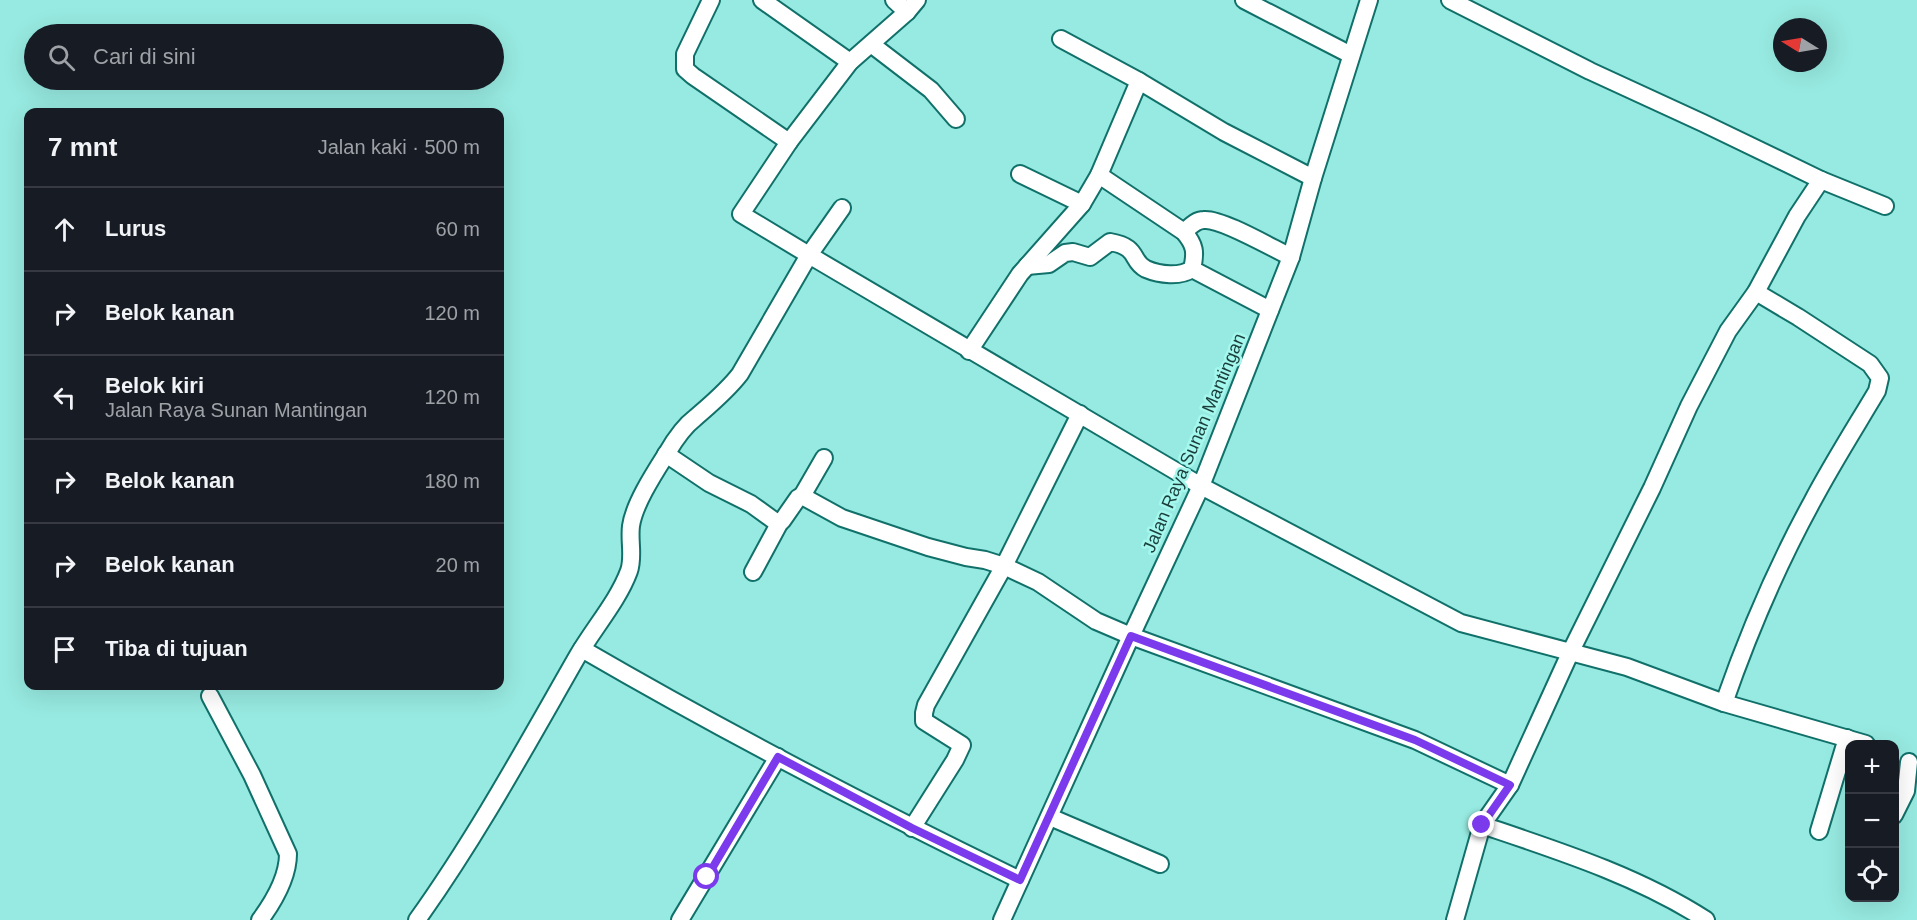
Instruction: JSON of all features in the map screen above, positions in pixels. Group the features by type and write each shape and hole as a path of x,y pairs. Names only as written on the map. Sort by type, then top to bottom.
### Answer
{"street":[{"path":"711,0 685,54 685,69 789,141"},
{"path":"762,0 850,62"},
{"path":"894,0 912,6 850,62 789,141 741,214 969,351 1201,486 1461,623 1627,666 1724,703 1853,740"},
{"path":"1244,0 1351,55"},
{"name":"Jalan Raya Sunan Mantingan","path":"1002,920 1201,486 1291,257 1313,178 1369,0"},
{"path":"1450,0 1590,71 1821,180 1886,206"},
{"path":"1061,39 1224,132 1313,178"},
{"path":"871,44 931,90 956,119"},
{"path":"969,351 1026,266 1082,204 1099,175 1138,81"},
{"path":"1020,174 1082,204"},
{"path":"1099,175 1184,232 1196,251 1192,269"},
{"path":"1455,920 1482,825 1510,785 1571,651 1652,488 1689,406 1728,331 1756,292 1797,216 1821,180"},
{"path":"417,920 493,805 582,649 620,589 630,570 631,525 666,454 694,418 707,409 740,374 809,255 842,208"},
{"path":"1184,232 1194,223 1206,219 1291,257"},
{"path":"1026,266 1049,264 1065,253 1073,252 1090,257 1112,242 1123,244 1132,250 1145,268 1178,275 1192,269"},
{"path":"1192,269 1270,310"},
{"path":"1724,703 1740,658 1775,576 1810,503 1877,391 1880,381 1878,373 1868,362 1798,316 1756,292"},
{"path":"912,828 962,745 924,722 926,705 1004,566 1080,414"},
{"path":"666,454 709,483 751,504 772,520 780,522"},
{"path":"753,572 780,522 799,496 802,496 824,458"},
{"path":"802,496 842,518 928,547 1004,566 1038,582 1096,621 1131,636 1415,740 1510,785"},
{"path":"582,649 685,708 912,828 1020,880"},
{"path":"210,696 252,775 288,854 288,864 283,879 270,907 260,920"},
{"path":"1819,831 1847,738"},
{"path":"680,920 778,757"},
{"path":"1899,805 1906,791 1907,761"},
{"path":"1050,817 1160,864"},
{"path":"1482,825 1573,856 1673,899 1706,920"}],"route":[{"path":"707,877 778,757 912,828 1020,880 1131,636 1415,740 1510,785 1482,825"}]}
